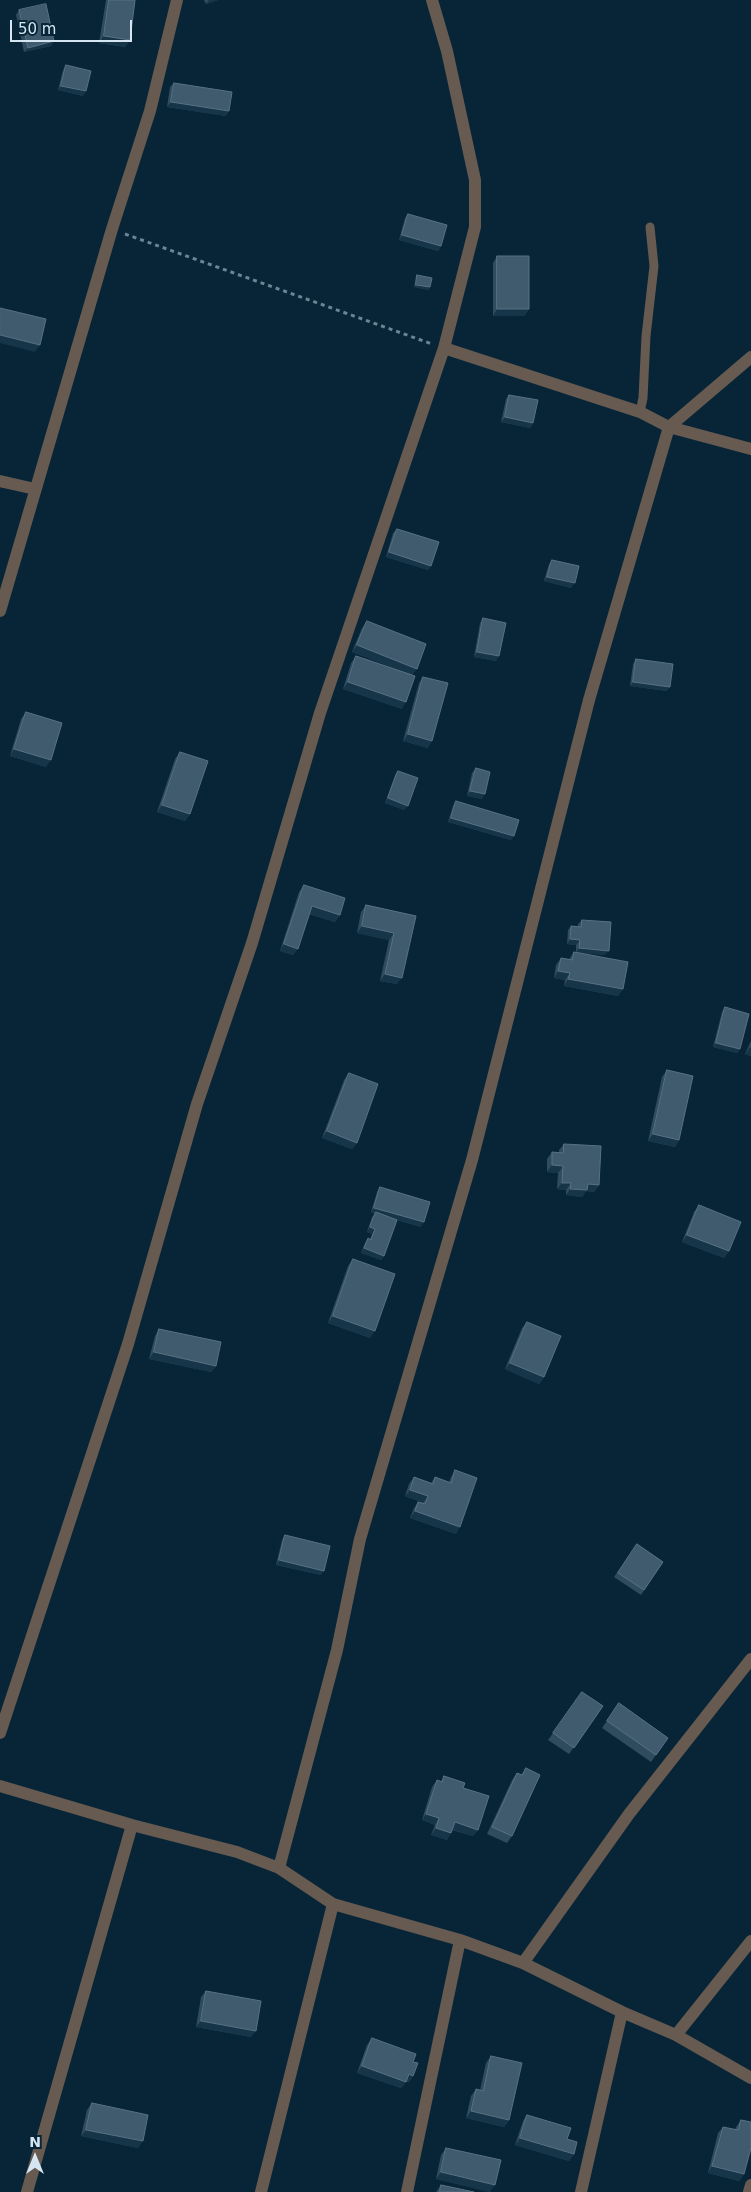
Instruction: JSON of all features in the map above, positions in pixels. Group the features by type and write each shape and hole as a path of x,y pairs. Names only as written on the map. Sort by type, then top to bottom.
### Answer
{"street":[{"path":"0,611 35,488 68,385 112,229 150,111 178,0"},
{"path":"0,1733 128,1344 197,1104 252,943 320,713 444,348 475,227 475,180 447,51 432,0"},
{"path":"444,348 640,412 669,427 751,449"},
{"path":"279,1868 337,1650 360,1539 472,1160 590,700 669,427 751,358"},
{"path":"0,481 35,488"},
{"path":"523,1963 629,1814 751,1659"},
{"path":"0,1786 237,1852 279,1868 333,1904 460,1940 523,1963 622,2012 676,2035 751,2078"},
{"path":"27,2192 132,1824"},
{"path":"261,2192 333,1904"},
{"path":"407,2192 460,1940"},
{"path":"676,2035 751,1941"},
{"path":"581,2192 622,2012"},
{"path":"749,2192 751,2185"}],"lane":[{"path":"640,412 643,398 646,336 654,266 650,227"}],"path":[{"path":"112,229 444,348"}],"building":[{"path":"109,0 135,0 130,40 104,36"},
{"path":"46,4 54,41 28,48 19,10"},
{"path":"66,65 91,71 86,91 61,86"},
{"path":"174,83 232,92 229,111 171,102"},
{"path":"408,214 447,225 441,246 402,235"},
{"path":"497,256 529,256 529,309 497,309"},
{"path":"417,275 432,278 430,287 416,285"},
{"path":"0,308 46,319 40,345 0,335"},
{"path":"509,395 538,400 533,423 505,417"},
{"path":"397,529 439,542 431,566 389,552"},
{"path":"552,560 579,566 575,583 547,577"},
{"path":"483,618 506,623 499,656 477,652"},
{"path":"367,621 426,644 417,669 357,645"},
{"path":"356,656 415,676 406,702 348,682"},
{"path":"636,659 673,664 670,687 633,682"},
{"path":"423,677 448,683 432,741 408,734"},
{"path":"26,712 62,723 51,760 14,749"},
{"path":"180,752 208,761 190,814 162,805"},
{"path":"476,768 490,772 485,794 470,791"},
{"path":"398,771 418,778 408,806 388,798"},
{"path":"456,801 519,820 514,836 451,818"},
{"path":"304,885 345,898 340,915 312,906 298,949 284,944"},
{"path":"366,905 416,916 402,978 385,974 394,933 362,926"},
{"path":"582,920 611,922 609,951 579,948 580,940 570,939 571,926 581,927"},
{"path":"574,952 628,962 623,989 568,979 570,973 558,971 561,958 572,960"},
{"path":"725,1007 749,1014 740,1049 716,1043"},
{"path":"667,1070 693,1076 679,1140 653,1134"},
{"path":"349,1073 378,1084 357,1143 327,1131"},
{"path":"564,1144 601,1146 599,1185 588,1184 587,1190 570,1189 571,1183 562,1183 563,1166 552,1165 552,1152 563,1153"},
{"path":"380,1187 430,1202 424,1222 374,1208"},
{"path":"699,1205 741,1222 729,1251 687,1235"},
{"path":"376,1212 397,1220 384,1256 364,1248 368,1238 371,1240 375,1229 370,1227"},
{"path":"353,1259 395,1274 375,1331 333,1316"},
{"path":"527,1322 561,1336 544,1377 510,1363"},
{"path":"159,1329 221,1342 216,1366 154,1352"},
{"path":"455,1470 477,1478 460,1527 415,1511 418,1502 425,1504 428,1496 410,1490 414,1477 433,1484 435,1477 451,1483"},
{"path":"285,1535 330,1546 324,1571 279,1560"},
{"path":"637,1544 663,1562 644,1590 618,1573"},
{"path":"582,1692 603,1706 574,1748 553,1733"},
{"path":"619,1703 668,1738 656,1755 607,1721"},
{"path":"526,1768 540,1775 512,1836 492,1827 517,1773 522,1775"},
{"path":"444,1776 465,1783 463,1788 489,1796 478,1830 455,1822 451,1833 436,1828 439,1818 426,1814 437,1780 442,1782"},
{"path":"206,1991 261,2001 256,2031 201,2021"},
{"path":"372,2038 416,2054 413,2062 418,2063 413,2076 409,2074 406,2082 362,2066"},
{"path":"491,2056 522,2063 509,2120 471,2111 476,2089 483,2091"},
{"path":"92,2103 148,2115 143,2141 86,2130"},
{"path":"527,2115 571,2128 567,2139 577,2142 574,2154 520,2138"},
{"path":"741,2120 751,2122 751,2148 744,2174 712,2166 723,2127 738,2130"},
{"path":"446,2148 501,2160 495,2185 441,2172"},
{"path":"441,2185 474,2192 440,2192"}]}
